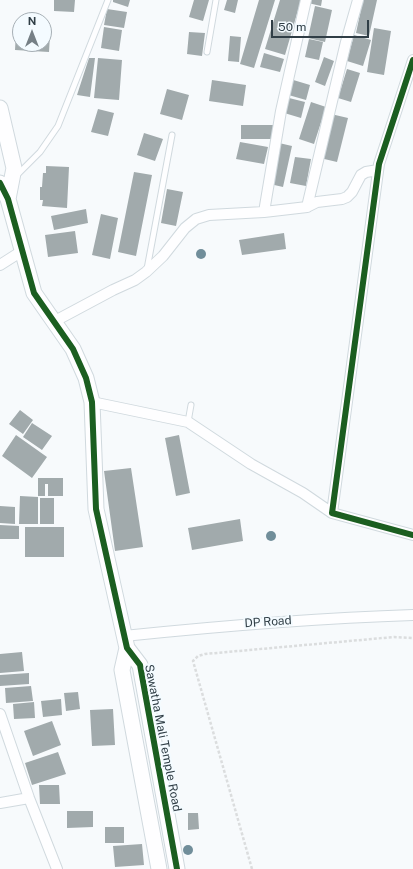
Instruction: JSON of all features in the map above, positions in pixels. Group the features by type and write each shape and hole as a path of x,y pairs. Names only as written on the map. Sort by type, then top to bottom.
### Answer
{"street":[{"path":"264,212 281,111 306,0"},
{"path":"307,206 346,42 358,0"},
{"path":"332,513 379,164 413,60"},
{"name":"Sawatha Mali Temple Road","path":"0,108 14,168 6,182 8,199 34,293 55,321 73,349 86,378 92,402 96,509 126,642 140,665 177,869"},
{"path":"55,321 135,280 163,256 185,228 196,219 208,215 264,212 342,199 352,192 361,175 366,172 378,170"},
{"path":"0,266 22,251"},
{"path":"92,402 188,422 251,464 302,493 332,513 413,535"},
{"name":"DP Road","path":"126,642 242,624 343,617 413,615"},
{"name":"Sawatha Mali Temple Road","path":"126,642 122,670 159,869"},
{"path":"0,715 29,798 57,869"},
{"path":"0,802 29,798"}],"lane":[{"path":"6,182 40,152 58,126 108,0"},
{"path":"207,52 216,0"},
{"path":"146,272 172,135"},
{"path":"188,422 191,405"}],"path":[{"path":"252,869 193,661 198,656 205,654 387,638 413,638"}],"building":[{"path":"54,0 75,0 74,12 54,11"},
{"path":"113,0 130,0 128,7 113,2"},
{"path":"194,0 209,0 203,21 189,17"},
{"path":"227,0 238,0 235,13 224,10"},
{"path":"259,0 275,0 254,68 240,64"},
{"path":"280,0 301,0 285,55 265,49"},
{"path":"308,0 322,0 321,6 308,3"},
{"path":"363,0 377,0 369,36 356,33"},
{"path":"315,6 332,10 325,42 308,38"},
{"path":"107,9 127,12 124,28 104,25"},
{"path":"104,27 122,30 119,51 101,48"},
{"path":"374,28 391,31 384,75 367,72"},
{"path":"189,32 205,33 202,56 187,54"},
{"path":"354,35 371,40 363,66 347,61"},
{"path":"230,36 241,37 239,62 228,61"},
{"path":"309,39 323,42 319,60 305,57"},
{"path":"264,53 284,59 280,72 260,67"},
{"path":"324,57 334,61 325,86 315,82"},
{"path":"89,58 95,58 90,97 77,95"},
{"path":"98,58 122,60 119,100 94,98"},
{"path":"347,69 360,73 351,102 338,98"},
{"path":"290,79 310,85 306,100 285,94"},
{"path":"212,80 246,85 243,106 209,101"},
{"path":"167,89 189,95 182,120 160,114"},
{"path":"285,97 305,102 301,118 281,112"},
{"path":"311,102 326,107 314,144 299,139"},
{"path":"98,109 114,113 108,136 91,132"},
{"path":"331,114 348,118 337,162 320,158"},
{"path":"241,125 273,125 273,139 241,139"},
{"path":"144,133 163,139 155,161 137,155"},
{"path":"240,142 268,147 264,164 236,159"},
{"path":"279,143 292,146 283,187 270,184"},
{"path":"295,157 311,159 306,186 290,183"},
{"path":"46,166 69,167 67,208 42,206 43,200 40,200 40,187 42,187 43,173 46,173"},
{"path":"134,172 152,175 136,256 118,252"},
{"path":"167,189 183,192 176,226 161,223"},
{"path":"86,209 88,223 54,230 51,216"},
{"path":"101,214 118,218 110,259 92,255"},
{"path":"75,231 78,253 48,257 45,235"},
{"path":"284,233 286,249 242,255 239,240"},
{"path":"20,410 33,420 23,434 9,424"},
{"path":"32,423 52,436 42,450 23,437"},
{"path":"16,435 47,457 32,478 2,456"},
{"path":"179,435 190,493 176,496 165,438"},
{"path":"131,468 143,547 115,551 104,471"},
{"path":"38,478 63,478 63,496 48,496 48,484 45,484 45,496 38,496"},
{"path":"20,496 38,497 38,524 19,524"},
{"path":"40,498 54,498 54,524 40,524"},
{"path":"0,506 15,507 15,524 0,523"},
{"path":"240,519 243,541 192,550 188,528"},
{"path":"0,525 19,526 19,539 0,539"},
{"path":"25,527 64,527 64,557 25,557"},
{"path":"22,652 24,671 0,673 0,654"},
{"path":"29,673 29,684 0,686 0,675"},
{"path":"31,686 33,701 6,703 5,688"},
{"path":"78,692 80,709 66,711 64,693"},
{"path":"61,699 62,715 43,717 41,701"},
{"path":"34,702 35,718 14,719 13,704"},
{"path":"113,709 115,745 92,746 90,710"},
{"path":"52,721 61,745 33,756 24,731"},
{"path":"58,752 66,774 32,785 25,763"},
{"path":"39,785 59,785 60,804 40,804"},
{"path":"67,811 93,811 93,827 67,828"},
{"path":"188,813 198,813 199,829 188,830"},
{"path":"105,827 124,827 124,843 105,843"},
{"path":"142,844 144,865 115,867 113,846"}],"cycle path":[{"path":"413,60 379,164 332,513 413,535"},
{"path":"0,183 8,199 34,293 73,349 86,378 92,402 96,509 127,648 140,665 177,869"}]}
